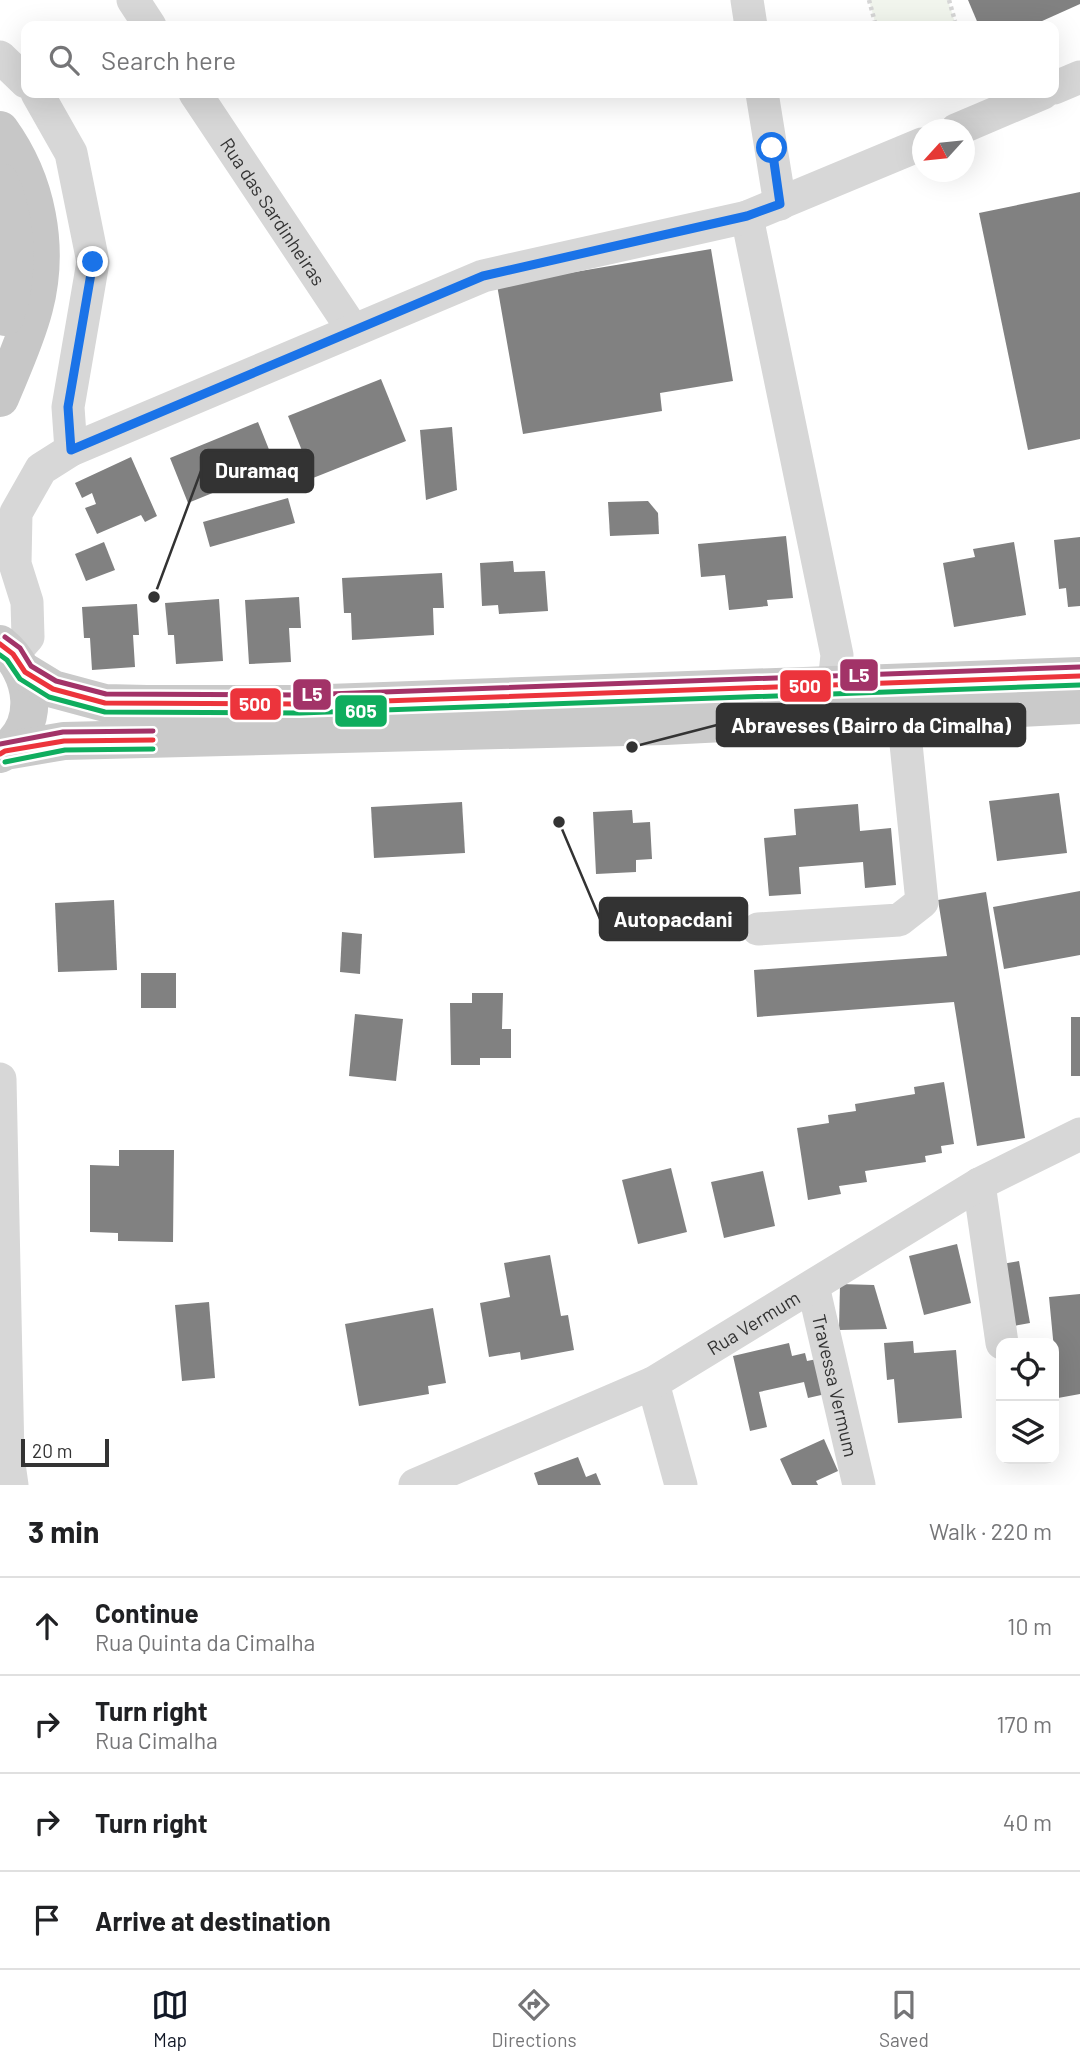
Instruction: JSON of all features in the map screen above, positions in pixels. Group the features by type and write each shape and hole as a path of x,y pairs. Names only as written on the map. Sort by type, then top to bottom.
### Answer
{"highway":[{"path":"0,130 11,144 28,179 38,217 42,257 34,307 0,398"},
{"path":"0,182 10,214 14,245 13,278 8,309 0,333"}],"main road":[{"path":"12,657 53,689 105,703 148,704 300,704 1080,676"},
{"path":"3,752 20,735 28,715 30,694 12,657"},
{"path":"3,752 64,741 634,727 1080,705"}],"street":[{"path":"133,0 147,21"},
{"path":"747,0 750,21"},
{"path":"0,57 21,77"},
{"path":"1059,86 1080,77"},
{"path":"40,98 71,153 93,262 68,407 71,450"},
{"name":"Rua das Sardinheiras","path":"198,98 354,330"},
{"path":"763,98 780,204"},
{"path":"975,122 1032,98"},
{"path":"12,657 28,637 27,602 15,564 16,513 41,469 71,450 483,276 747,216 912,148"},
{"path":"747,216 837,655 834,684"},
{"path":"758,929 899,920 922,902 902,713"},
{"path":"0,1079 8,1457 12,1485"},
{"name":"Rua Vermum","path":"415,1485 653,1383 979,1184 1080,1134"},
{"path":"979,1184 1001,1338"},
{"name":"Travessa Vermum","path":"813,1286 859,1485"},
{"path":"653,1383 681,1485"}],"path":[{"path":"869,0 876,21"},
{"path":"949,0 955,21"}],"shaded area":[{"path":"869,0 948,0 954,21 875,21"}],"building":[{"path":"968,0 1080,0 1080,4 1042,21 977,21"},
{"path":"1080,192 1080,439 1028,450 979,213"},
{"path":"711,249 733,381 660,393 662,411 523,434 497,285"},
{"path":"381,379 406,441 313,478 288,416"},
{"path":"258,422 276,467 188,503 170,458"},
{"path":"452,427 457,490 426,500 420,430"},
{"path":"131,457 157,516 145,522 141,515 97,534 85,508 96,504 92,493 82,498 75,483"},
{"path":"288,498 295,523 210,547 203,522"},
{"path":"648,501 658,513 659,534 610,536 608,502"},
{"path":"786,536 793,598 767,600 768,606 729,610 725,575 701,577 698,544"},
{"path":"1080,537 1080,606 1068,607 1066,588 1059,589 1054,540"},
{"path":"104,542 115,570 86,581 75,554"},
{"path":"1014,542 1026,615 954,627 943,563 975,557 973,549"},
{"path":"513,561 514,572 545,571 548,611 499,614 498,605 482,606 480,563"},
{"path":"442,573 444,608 433,608 434,635 352,640 351,613 344,613 342,578"},
{"path":"299,597 301,628 289,628 291,662 249,664 245,600"},
{"path":"219,599 223,661 176,664 174,635 168,635 165,603"},
{"path":"137,604 139,635 133,635 135,667 92,670 90,638 84,638 82,607"},
{"path":"1059,793 1067,853 997,861 989,801"},
{"path":"462,802 465,853 374,858 371,807"},
{"path":"858,804 860,831 891,828 896,885 865,888 863,862 799,867 801,894 769,896 764,838 796,835 794,809"},
{"path":"632,810 633,823 650,822 652,859 636,860 636,872 596,874 593,812"},
{"path":"1080,891 1080,955 1004,969 993,907"},
{"path":"986,892 1025,1138 977,1146 954,1002 757,1017 754,970 947,956 938,900"},
{"path":"114,900 117,970 58,972 55,903"},
{"path":"342,932 362,934 360,974 340,972"},
{"path":"141,973 176,973 176,1008 141,1008"},
{"path":"472,993 503,993 502,1029 511,1029 511,1058 480,1058 480,1065 451,1065 450,1003 472,1003"},
{"path":"355,1014 403,1019 396,1081 349,1076"},
{"path":"1071,1017 1080,1017 1080,1076 1071,1076"},
{"path":"944,1082 954,1144 941,1146 942,1153 925,1156 926,1162 865,1171 867,1182 839,1186 841,1194 808,1200 797,1128 829,1123 828,1115 856,1111 855,1104 915,1094 914,1087"},
{"path":"119,1150 174,1150 173,1242 118,1241 118,1233 90,1232 90,1165 119,1166"},
{"path":"671,1168 687,1232 638,1244 622,1180"},
{"path":"763,1171 775,1226 724,1238 711,1182"},
{"path":"957,1244 971,1303 924,1315 909,1256"},
{"path":"550,1255 561,1316 568,1315 574,1350 521,1360 520,1352 489,1357 480,1303 510,1297 504,1263"},
{"path":"1019,1261 1030,1323 1008,1327 996,1265"},
{"path":"840,1284 874,1285 887,1329 839,1330"},
{"path":"1080,1294 1080,1394 1059,1398 1059,1338 1053,1338 1049,1297"},
{"path":"209,1302 215,1378 182,1381 175,1305"},
{"path":"433,1308 446,1383 428,1386 429,1394 359,1406 345,1324"},
{"path":"913,1341 914,1353 956,1350 962,1418 898,1423 894,1379 887,1380 884,1343"},
{"path":"789,1343 792,1356 805,1353 807,1361 822,1358 830,1393 808,1398 804,1382 759,1392 767,1427 750,1431 733,1356"},
{"path":"824,1439 838,1471 816,1481 818,1485 792,1485 780,1459"},
{"path":"578,1457 586,1477 596,1473 601,1485 538,1485 534,1473"}],"transit line":[{"name":"L5","path":"5,637 20,648 31,666 56,681 106,694 300,695 1080,667"},
{"name":"500","path":"0,644 13,654 25,672 53,689 105,703 300,704 1080,676"},
{"name":"605","path":"0,655 7,660 20,679 49,697 105,712 300,713 1080,685"},
{"name":"L5","path":"0,744 63,732 153,731"},
{"name":"500","path":"0,754 64,741 153,740"},
{"name":"605","path":"5,762 65,750 153,749"}],"place":[{"name":"Duramaq","path":"154,597"},
{"name":"Abraveses (Bairro da Cimalha)","path":"632,747"},
{"name":"Autopacdani","path":"559,822"}],"route":[{"path":"93,262 68,407 71,450 483,276 747,216 780,204 772,148"}]}
